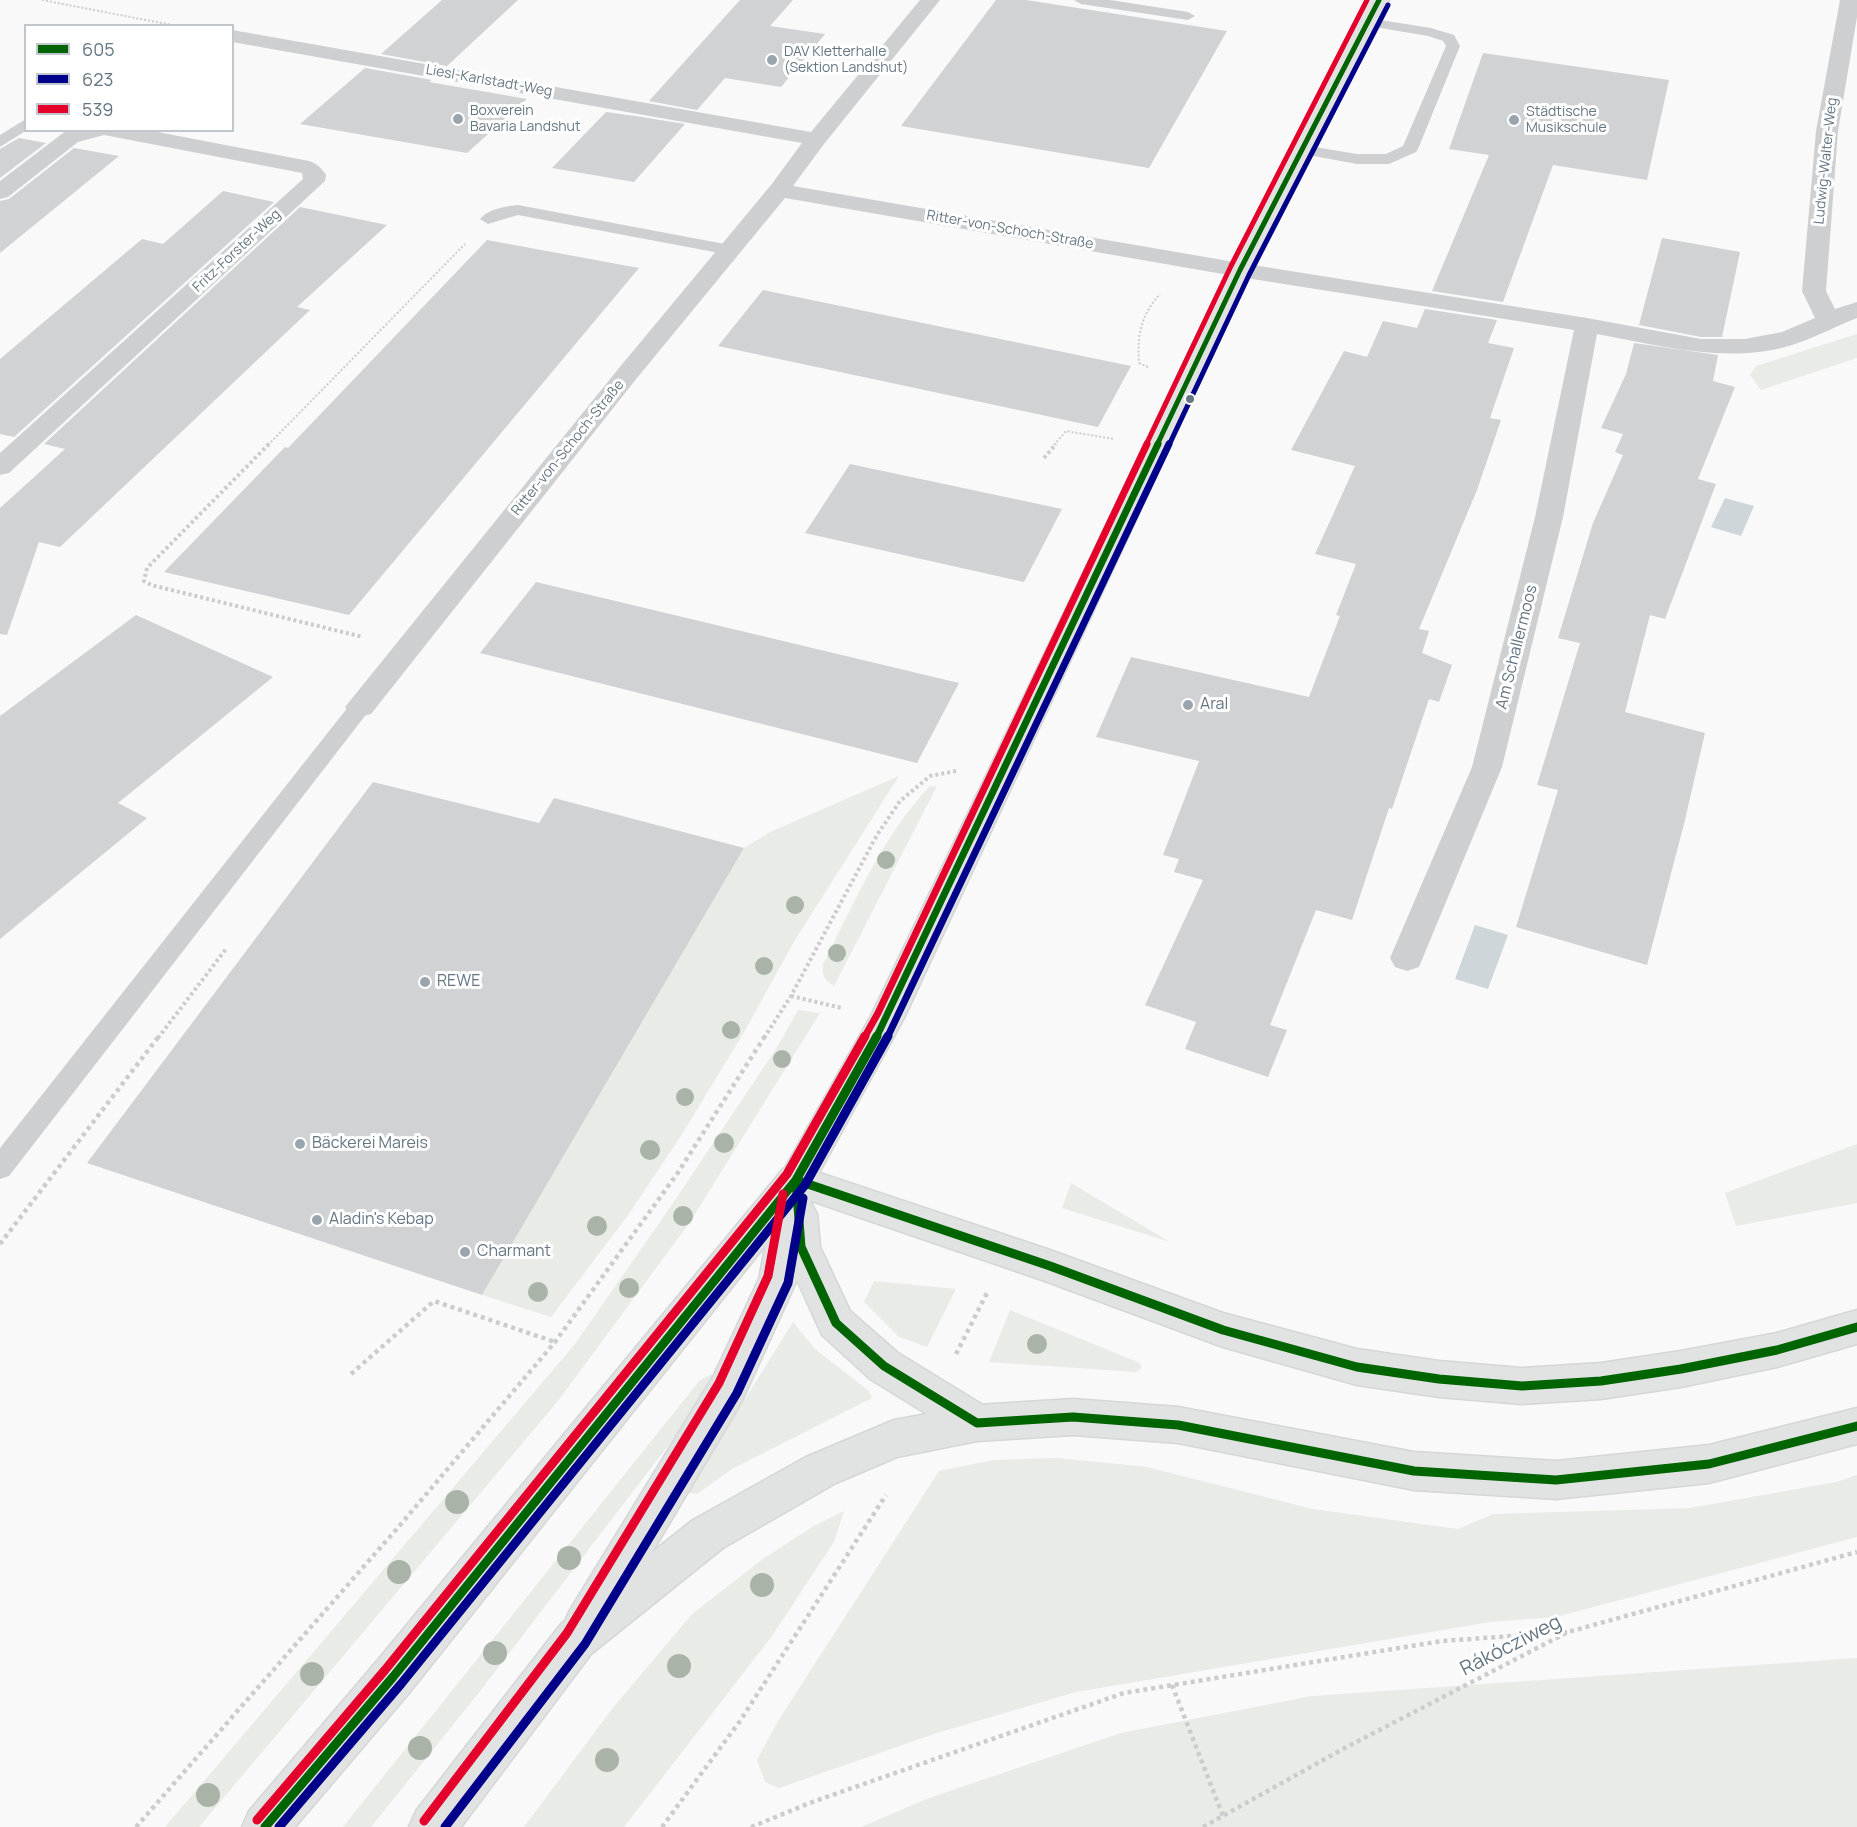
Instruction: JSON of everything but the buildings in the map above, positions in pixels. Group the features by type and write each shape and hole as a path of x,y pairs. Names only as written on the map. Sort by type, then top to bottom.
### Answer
{"main road":[{"path":"265,1827 393,1677 796,1180 887,1018 1240,270 1379,0"},
{"path":"796,1180 1050,1266 1223,1330 1357,1367 1439,1379 1522,1386 1601,1382 1777,1350 1857,1327"},
{"path":"796,1180 801,1247 836,1323 884,1366 977,1423"},
{"path":"432,1827 576,1639 728,1388 778,1279 796,1180"},
{"path":"576,1639 708,1534 821,1470 894,1439 977,1423 1073,1417 1178,1425 1414,1471 1556,1480 1709,1464 1857,1426"}],"street":[{"name":"Ritter-von-Schoch-Straße","path":"360,707 930,0"},
{"name":"Ludwig-Walter-Weg","path":"1829,321 1814,291 1827,131 1850,0"},
{"name":"Liesl-Karlstadt-Weg","path":"234,36 816,139"},
{"path":"0,192 70,137 82,132"},
{"name":"Fritz-Forster-Weg","path":"0,466 314,181 315,175 309,168 121,132"},
{"name":"Ritter-von-Schoch-Straße","path":"779,190 1240,270"},
{"path":"1240,270 1587,325 1701,346 1745,346 1788,338 1857,309"},
{"name":"Am Schallermoos","path":"1407,958 1487,767 1549,517 1587,325"}],"lane":[{"path":"1081,0 1188,16"},
{"path":"1303,150 1357,159 1389,159 1410,149 1453,46 1449,38 1431,32 1368,22"},
{"path":"0,142 24,125"},
{"path":"488,219 508,211 518,210 730,250"},
{"path":"0,1168 360,707"}],"path":[{"path":"42,0 167,24"},
{"path":"408,649 151,585 144,580 144,575 147,568 488,219"},
{"path":"1186,387 1139,363 1137,336 1148,306 1187,260"},
{"path":"1044,458 1066,431 1158,447"},
{"path":"136,1827 401,1524 555,1342 677,1174 772,1026 791,996 877,835 900,801 930,776 1010,761"},
{"path":"351,1374 434,1301 555,1342"},
{"path":"662,1827 740,1721 885,1497"},
{"name":"Rákócziweg","path":"1203,1827 1341,1750 1568,1632 1857,1552"},
{"path":"751,1827 815,1801 1124,1693 1442,1641 1568,1632"},
{"path":"1173,1685 1223,1816"}],"shaded area":[{"path":"1857,334 1857,358 1761,390 1750,375 1756,366"},
{"path":"1725,498 1754,506 1741,536 1711,527"},
{"path":"899,776 795,940 743,1034 679,1139 629,1214 551,1317 482,1295 744,848 770,832"},
{"path":"930,786 936,788 834,986 824,977 823,964 870,871 898,826"},
{"path":"1475,925 1508,935 1488,989 1455,979"},
{"path":"798,1010 820,1013 690,1222 558,1401 199,1827 165,1827 575,1344 776,1049"},
{"path":"1857,1144 1857,1203 1736,1226 1725,1193"},
{"path":"1071,1183 1170,1242 1062,1208"},
{"path":"874,1281 956,1289 927,1347 899,1337 864,1302"},
{"path":"1010,1310 1140,1363 1142,1368 1136,1372 989,1362"},
{"path":"793,1322 815,1349 869,1391 872,1398 732,1469 697,1494 687,1492"},
{"path":"712,1374 716,1383 481,1690 371,1827 343,1827 700,1380"},
{"path":"1057,1458 1147,1467 1313,1509 1458,1529 1493,1514 1690,1508 1836,1482 1857,1475 1857,1537 1556,1617 1490,1622 1076,1692 937,1733 779,1788 765,1782 757,1760 778,1721 939,1471 993,1460"},
{"path":"844,1511 834,1542 772,1636 624,1827 524,1827 612,1709 692,1614 764,1558 814,1526"},
{"path":"1857,1658 1857,1827 861,1827 929,1798 1121,1733 1312,1696"}],"transit line":[{"name":"539","path":"257,1820 385,1670 787,1174 878,1013 1231,266 1367,0"},
{"name":"605","path":"265,1827 393,1677 796,1180 887,1018 1240,270 1379,0"},
{"name":"623","path":"279,1827 401,1684 805,1185 896,1022 1249,275 1388,5"},
{"name":"605","path":"796,1180 801,1247 836,1323 884,1366 977,1423 1073,1417 1178,1425 1414,1471 1556,1480 1709,1464 1857,1426"},
{"name":"605","path":"796,1180 1050,1266 1223,1330 1357,1367 1439,1379 1522,1386 1601,1381 1681,1369 1777,1350 1857,1327"},
{"name":"539","path":"424,1821 567,1633 719,1383 768,1276 783,1194"},
{"name":"623","path":"445,1827 585,1644 737,1393 788,1283 803,1198"}],"place":[{"name":"DAV Kletterhalle (Sektion Landshut)","path":"772,60"},
{"name":"Boxverein Bavaria Landshut","path":"458,119"},
{"name":"Städtische Musikschule","path":"1514,120"},
{"name":"Aral","path":"1188,705"},
{"name":"REWE","path":"425,982"},
{"name":"Bäckerei Mareis","path":"300,1144"},
{"name":"Aladin's Kebap","path":"317,1220"},
{"name":"Charmant","path":"465,1252"}]}
